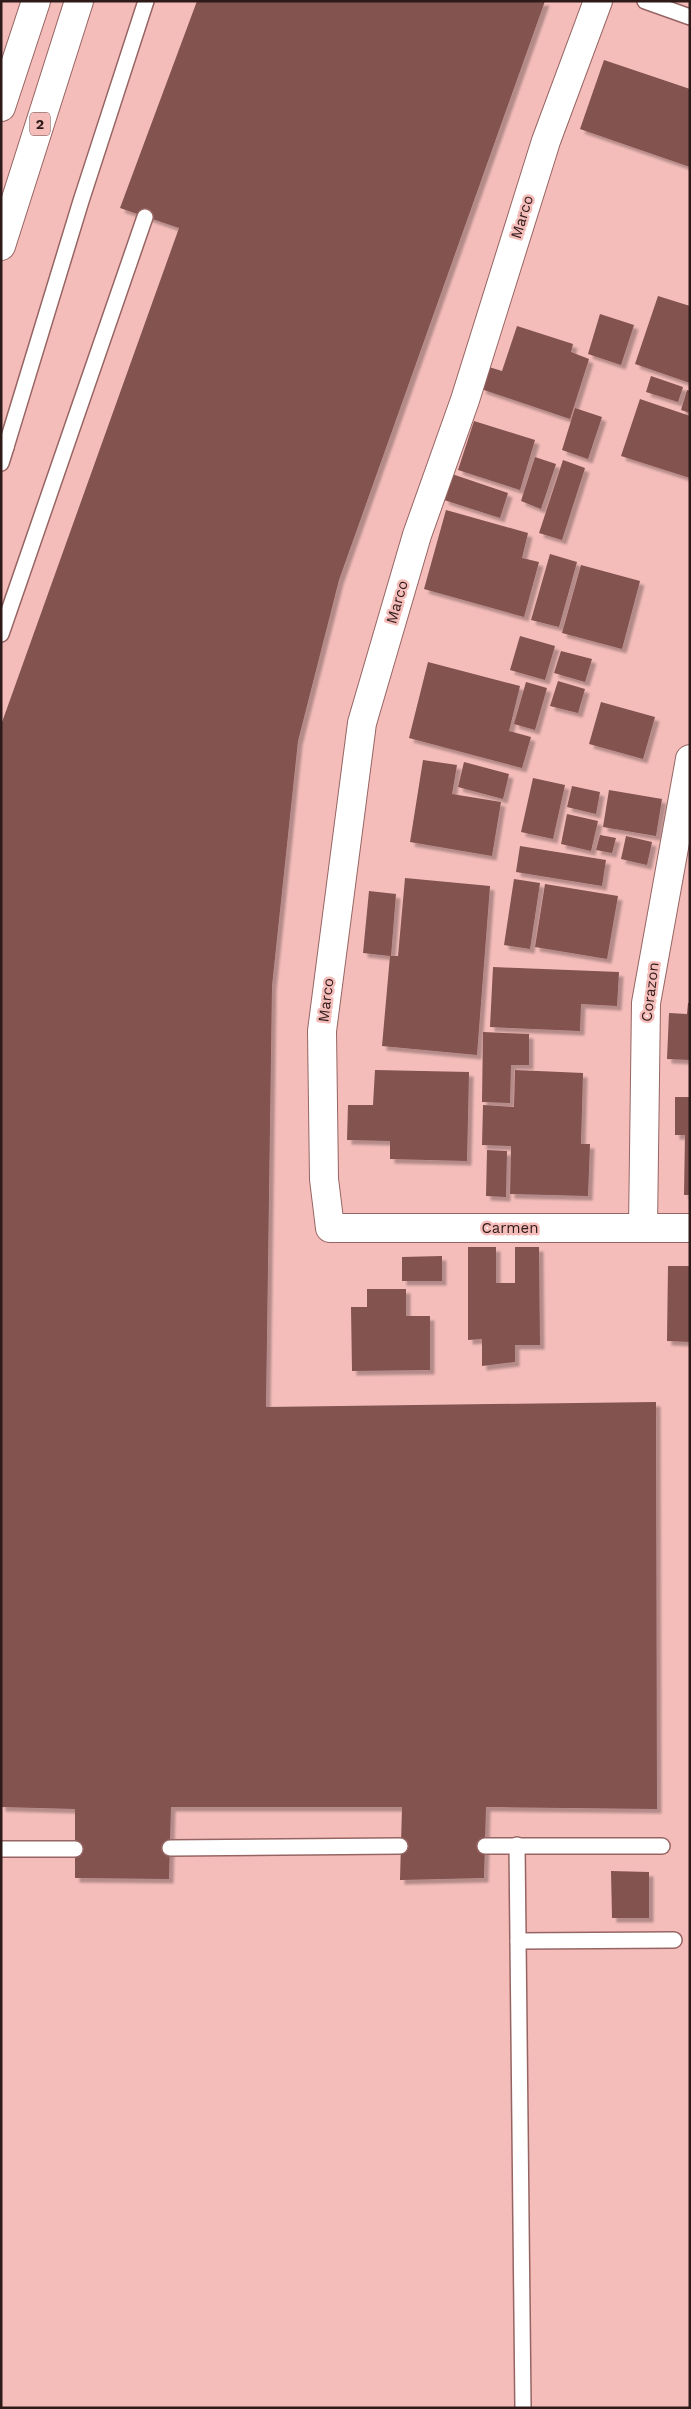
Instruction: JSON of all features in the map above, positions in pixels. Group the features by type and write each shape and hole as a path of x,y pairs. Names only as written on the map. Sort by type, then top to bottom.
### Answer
{"main road":[{"path":"1,107 36,1"},
{"name":"2","path":"1,246 79,1"},
{"name":"Marco","path":"330,1228 324,1179 322,1031 362,723 417,535 465,400 546,141 598,1"},
{"name":"Corazon","path":"643,1228 646,1003 690,759"},
{"name":"Carmen","path":"330,1228 690,1228"}],"lane":[{"path":"1,464 4,446 146,1"},
{"path":"646,1 690,17"},
{"path":"1,634 145,217"},
{"path":"170,1848 400,1846"},
{"path":"485,1846 662,1846"},
{"path":"517,1846 523,2408"},
{"path":"1,1848 75,1849"},
{"path":"518,1941 674,1940"}],"building":[{"path":"197,1 545,1 339,580 298,741 272,986 266,1407 656,1402 657,1809 486,1807 484,1878 400,1880 402,1807 171,1807 169,1879 75,1878 75,1809 1,1807 1,725 179,228 120,208"},
{"path":"604,60 690,89 690,167 580,129"},
{"path":"658,296 690,306 690,383 635,364"},
{"path":"600,314 634,325 621,365 588,354"},
{"path":"517,326 573,344 571,352 589,359 570,419 481,389 489,367 502,371"},
{"path":"651,376 683,387 678,402 646,392"},
{"path":"687,390 690,391 690,413 681,410"},
{"path":"640,399 690,416 690,478 621,456"},
{"path":"575,408 602,417 588,459 562,450"},
{"path":"474,421 535,440 520,490 458,470"},
{"path":"535,457 556,464 541,509 521,501"},
{"path":"563,460 585,468 562,540 539,533"},
{"path":"452,474 508,493 500,518 444,500"},
{"path":"446,510 528,533 522,558 539,562 524,617 424,589"},
{"path":"550,554 577,562 559,627 531,620"},
{"path":"581,565 640,581 622,649 562,633"},
{"path":"520,636 555,646 545,680 510,670"},
{"path":"561,651 592,659 585,682 554,673"},
{"path":"428,662 520,686 509,731 531,737 522,768 409,738"},
{"path":"558,681 585,689 578,713 550,706"},
{"path":"526,682 547,688 535,730 514,724"},
{"path":"601,702 655,717 643,759 589,744"},
{"path":"423,760 457,765 452,794 501,802 492,856 410,842"},
{"path":"464,762 509,774 503,799 458,787"},
{"path":"533,778 565,785 553,839 521,832"},
{"path":"572,786 600,792 596,814 567,807"},
{"path":"609,790 662,799 656,836 603,827"},
{"path":"567,814 598,821 591,851 561,844"},
{"path":"600,835 616,838 612,853 596,850"},
{"path":"626,836 652,842 647,865 621,859"},
{"path":"520,846 606,860 602,886 516,872"},
{"path":"405,878 490,886 477,1055 382,1046 390,956 363,953 369,891 396,894 391,956 398,956"},
{"path":"514,879 540,883 530,949 504,945"},
{"path":"545,884 618,896 607,959 535,947"},
{"path":"493,967 619,972 617,1006 581,1004 580,1031 490,1027"},
{"path":"688,1003 690,1003 690,1060 667,1059 669,1013 687,1014"},
{"path":"483,1032 529,1034 529,1065 511,1065 510,1103 482,1102"},
{"path":"375,1070 469,1072 467,1161 390,1159 390,1141 347,1140 348,1105 373,1105"},
{"path":"515,1070 583,1073 581,1144 590,1144 588,1196 510,1194 511,1146 482,1145 483,1105 514,1107"},
{"path":"675,1097 690,1097 690,1195 684,1195 685,1135 675,1135"},
{"path":"487,1150 507,1151 506,1197 486,1196"},
{"path":"468,1247 496,1247 496,1283 515,1283 515,1247 539,1247 540,1345 515,1345 515,1362 482,1366 482,1339 468,1340"},
{"path":"442,1256 442,1281 402,1281 402,1257"},
{"path":"668,1266 690,1266 690,1342 667,1341"},
{"path":"367,1289 406,1289 406,1316 430,1316 430,1370 352,1371 351,1307 367,1307"},
{"path":"611,1871 649,1872 649,1918 612,1918"}]}
